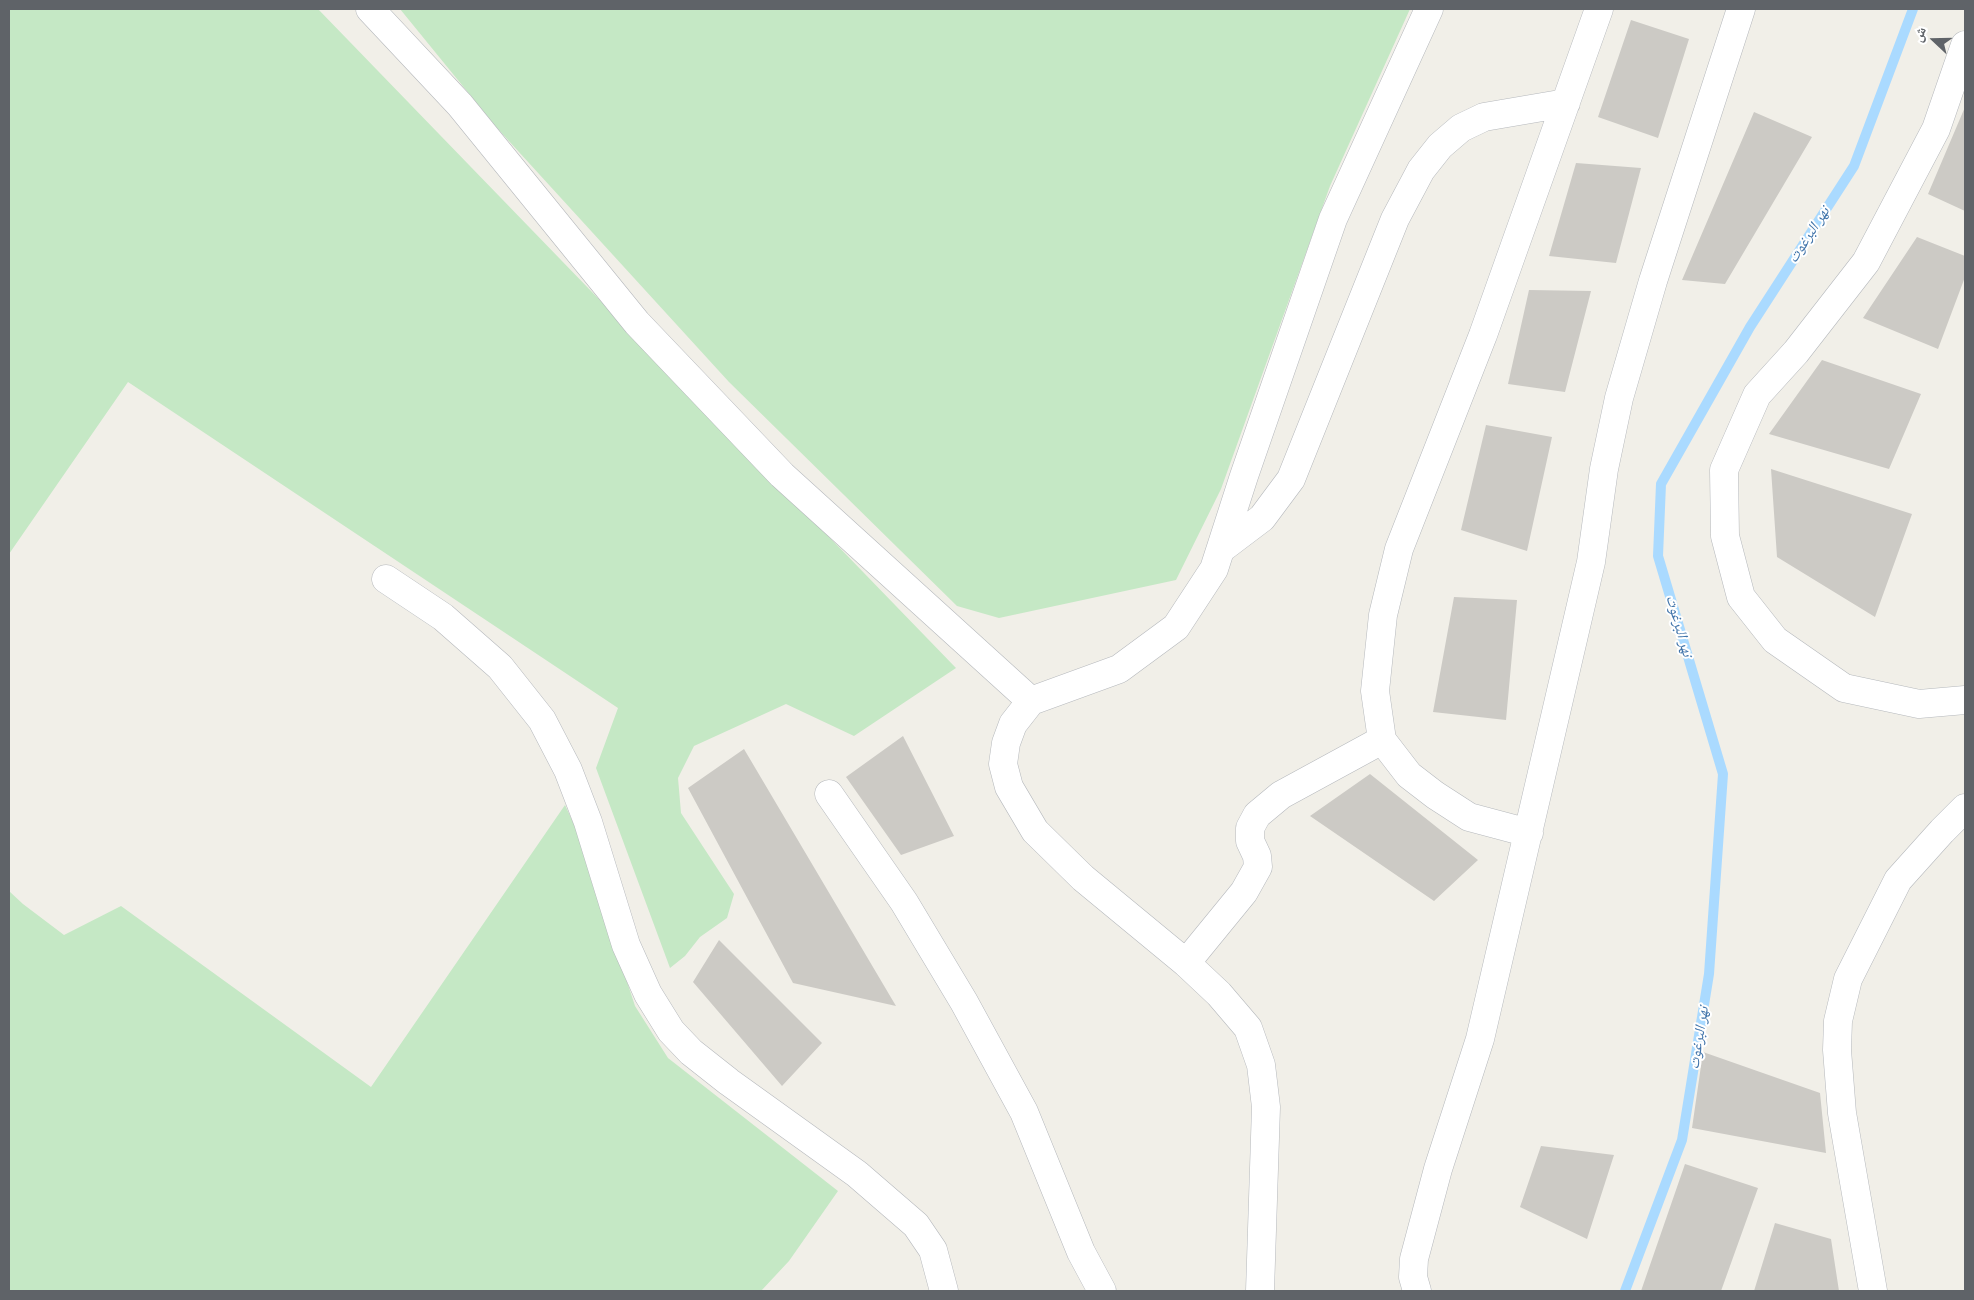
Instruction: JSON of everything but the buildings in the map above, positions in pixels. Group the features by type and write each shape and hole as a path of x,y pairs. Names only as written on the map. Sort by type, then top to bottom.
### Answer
{"street":[{"path":"370,9 460,105 637,324 782,475 1031,702"},
{"path":"1260,1291 1266,1107 1261,1065 1248,1028 1219,994 1186,963 1083,878 1035,832 1009,788 1003,764 1006,743 1013,724 1031,702 1119,669 1176,627 1214,569 1244,476 1333,219 1429,9"},
{"path":"1529,833 1469,817 1409,775 1382,740 1375,691 1383,615 1399,549 1483,335 1599,9"},
{"path":"1418,1291 1413,1278 1418,1244 1438,1169 1480,1040 1590,562 1604,469 1619,398 1653,281 1741,9"},
{"path":"1965,45 1936,129 1866,262 1796,352 1757,395 1724,470 1724,479 1725,536 1741,598 1774,640 1844,688 1919,704 1965,700"},
{"path":"1221,549 1262,518 1292,479 1395,219 1421,170 1440,146 1462,128 1484,117 1566,103"},
{"path":"386,579 443,617 500,667 542,720 568,770 588,822 626,945 648,994 671,1031 691,1052 729,1082 857,1174 916,1225 933,1250 944,1291"},
{"path":"1186,963 1244,892 1258,867 1257,856 1250,840 1250,828 1257,815 1281,795 1382,740"},
{"path":"829,794 904,902 964,1002 1006,1078 1024,1112 1081,1252 1102,1291"},
{"path":"1873,1291 1842,1113 1837,1050 1838,1021 1848,979 1898,880 1965,808"}],"green space":[{"path":"9,9 318,9 956,668 854,736 786,704 694,746 678,778 681,813 734,894 727,918 700,937 685,956 670,968 596,768 618,708 128,382 9,554"},
{"path":"400,9 1410,9 1330,186 1221,489 1176,580 999,618 957,606 729,382 497,128"},
{"path":"565,805 579,835 635,1006 668,1058 838,1191 789,1261 761,1291 9,1291 9,891 64,935 121,906 371,1087"}],"waterway":[{"name":"نهر البرغوت","path":"1625,1291 1682,1140 1709,974 1723,774 1658,556 1661,484 1750,327 1854,166 1913,9"}]}
